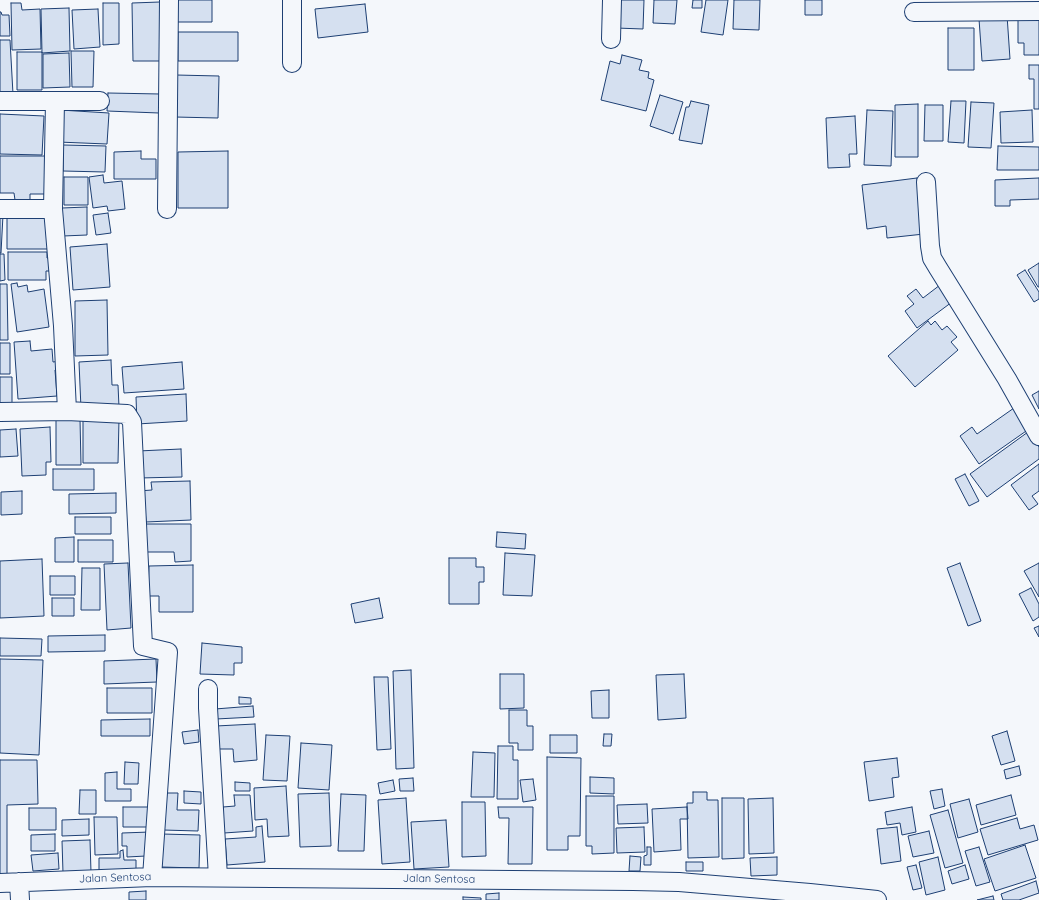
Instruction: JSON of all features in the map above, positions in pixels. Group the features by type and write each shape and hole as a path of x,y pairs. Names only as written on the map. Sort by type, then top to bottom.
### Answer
{"street":[{"path":"167,209 169,0"},
{"path":"292,0 292,63"},
{"path":"611,39 612,0"},
{"path":"914,12 1039,11"},
{"path":"0,101 100,102"},
{"path":"55,101 53,209 63,326 67,412"},
{"path":"926,182 932,258 1007,379 1039,436"},
{"path":"0,209 53,209"},
{"path":"0,412 127,414 132,422 143,646 168,652 152,877"},
{"path":"208,689 218,877"},
{"name":"Jalan Sentosa","path":"0,883 152,877 671,882 803,892 877,900"},
{"path":"19,882 20,900"}],"building":[{"path":"176,0 212,0 212,22 176,22"},
{"path":"616,0 644,0 643,29 616,28"},
{"path":"654,0 677,0 675,24 653,23"},
{"path":"693,0 702,0 702,8 692,8"},
{"path":"706,0 728,0 723,35 701,32"},
{"path":"734,0 760,0 759,30 733,29"},
{"path":"805,0 822,0 822,15 805,15"},
{"path":"160,2 160,61 133,61 132,3"},
{"path":"11,3 21,3 22,10 40,9 41,49 12,50"},
{"path":"103,3 119,3 119,44 103,45"},
{"path":"365,4 368,32 318,38 315,9"},
{"path":"69,8 70,51 42,53 41,9"},
{"path":"98,9 100,47 74,49 72,10"},
{"path":"0,12 2,15 9,15 10,36 0,36"},
{"path":"1039,12 1039,55 1024,55 1024,43 1018,43 1018,13"},
{"path":"1007,15 1010,59 982,61 979,19"},
{"path":"948,28 974,28 974,70 948,70"},
{"path":"178,32 238,32 238,61 178,61"},
{"path":"0,40 10,40 13,94 0,95"},
{"path":"71,51 94,51 93,87 72,87"},
{"path":"17,52 42,52 42,90 17,90"},
{"path":"69,53 70,87 43,88 43,54"},
{"path":"622,55 642,60 639,70 649,72 648,78 654,80 646,111 601,100 610,61 620,64"},
{"path":"1029,65 1039,65 1039,109 1034,109 1034,79 1029,79"},
{"path":"176,75 219,76 218,118 175,117"},
{"path":"108,93 160,94 159,113 107,111"},
{"path":"660,95 683,102 673,134 650,126"},
{"path":"691,101 709,105 702,144 679,140 686,107 689,107"},
{"path":"951,101 966,101 964,143 948,142"},
{"path":"971,102 994,103 991,148 968,147"},
{"path":"918,104 918,157 895,157 895,105"},
{"path":"925,105 943,105 943,141 924,141"},
{"path":"60,110 109,113 107,144 58,142"},
{"path":"867,110 893,111 891,166 864,165"},
{"path":"1032,110 1033,142 1001,143 1000,112"},
{"path":"0,114 44,116 42,155 0,154"},
{"path":"855,116 857,154 849,154 850,167 828,168 826,118"},
{"path":"63,145 106,146 105,172 63,171"},
{"path":"998,146 1039,147 1039,170 997,170"},
{"path":"141,151 141,159 156,159 156,179 114,179 114,152"},
{"path":"228,151 228,208 178,208 178,152"},
{"path":"0,156 48,156 47,194 30,194 30,200 15,200 14,193 0,193"},
{"path":"103,175 104,183 122,181 125,209 108,211 107,206 93,208 89,177"},
{"path":"64,177 88,177 88,205 64,205"},
{"path":"917,178 924,234 887,238 886,226 867,229 862,185"},
{"path":"1039,178 1039,199 1010,200 1010,206 995,206 995,180"},
{"path":"87,207 87,235 63,236 62,208"},
{"path":"108,213 111,233 96,235 93,215"},
{"path":"0,215 3,215 1,253 0,253"},
{"path":"49,217 49,249 7,249 7,218"},
{"path":"107,244 110,287 73,290 70,247"},
{"path":"8,252 47,252 47,258 50,258 50,271 46,271 46,280 8,280"},
{"path":"0,254 4,254 5,280 0,281"},
{"path":"1039,263 1039,287 1038,287 1028,270"},
{"path":"1025,270 1039,292 1039,299 1034,302 1017,275"},
{"path":"17,283 18,287 27,285 28,292 44,289 49,327 17,332 11,284"},
{"path":"0,284 7,284 8,340 0,340"},
{"path":"940,285 952,302 917,328 905,311 914,304 907,296 916,289 923,298"},
{"path":"107,300 108,355 75,356 75,301"},
{"path":"928,321 931,325 935,321 942,330 947,326 957,337 951,342 958,350 915,387 888,356"},
{"path":"30,341 31,351 52,349 53,362 60,361 60,369 55,370 57,396 18,399 14,342"},
{"path":"0,343 10,343 10,374 0,374"},
{"path":"111,360 112,385 118,385 119,407 81,409 79,362"},
{"path":"182,362 184,389 124,393 122,367"},
{"path":"0,377 12,377 12,403 0,403"},
{"path":"1039,391 1039,409 1032,395"},
{"path":"186,394 187,421 137,424 136,397"},
{"path":"1014,408 1029,429 979,464 960,436 972,427 977,434"},
{"path":"83,418 119,419 118,463 83,463"},
{"path":"56,419 80,419 81,465 56,465"},
{"path":"50,427 51,462 46,462 46,475 22,476 20,429"},
{"path":"16,429 18,456 0,457 0,430"},
{"path":"1028,432 1039,447 1039,459 987,497 970,474"},
{"path":"181,449 182,477 139,478 138,451"},
{"path":"1039,464 1039,491 1032,496 1038,504 1029,510 1011,485"},
{"path":"53,469 94,469 94,490 53,490"},
{"path":"965,474 979,501 969,506 955,479"},
{"path":"190,481 191,520 146,522 145,509 138,509 138,491 152,490 151,482"},
{"path":"22,491 22,514 1,515 1,492"},
{"path":"116,493 116,513 69,514 69,494"},
{"path":"75,517 111,517 111,534 75,534"},
{"path":"142,524 191,524 191,561 175,562 174,552 142,552"},
{"path":"497,532 526,534 525,549 496,547"},
{"path":"74,537 74,562 55,562 55,538"},
{"path":"78,540 113,540 113,562 78,562"},
{"path":"505,553 535,555 532,596 503,595"},
{"path":"449,558 476,558 476,567 484,567 484,582 479,582 479,604 449,604"},
{"path":"42,559 44,616 0,618 0,561"},
{"path":"128,563 131,628 107,630 104,564"},
{"path":"960,563 981,621 968,626 947,568"},
{"path":"1039,563 1039,597 1024,571"},
{"path":"193,565 193,612 159,612 159,596 148,596 149,566"},
{"path":"82,568 100,568 100,610 81,610"},
{"path":"50,576 75,576 75,595 50,595"},
{"path":"1031,588 1039,604 1039,617 1033,621 1019,594"},
{"path":"52,598 74,598 74,616 52,616"},
{"path":"379,598 383,618 355,623 351,604"},
{"path":"1039,626 1039,637 1034,628"},
{"path":"105,635 105,651 48,652 48,636"},
{"path":"0,638 42,639 41,656 0,656"},
{"path":"202,643 242,647 242,663 234,663 234,675 200,674"},
{"path":"0,659 43,660 39,755 0,753"},
{"path":"156,659 157,682 104,684 104,661"},
{"path":"411,670 414,768 396,769 393,671"},
{"path":"500,674 524,674 524,708 500,709"},
{"path":"684,674 686,718 658,720 656,675"},
{"path":"374,677 388,677 391,749 377,750"},
{"path":"107,688 152,688 152,713 107,713"},
{"path":"609,690 609,718 592,718 591,691"},
{"path":"239,697 251,698 251,704 239,704"},
{"path":"253,706 254,717 216,719 215,709"},
{"path":"509,710 527,710 527,726 533,726 533,750 518,750 518,743 509,743"},
{"path":"150,719 150,736 101,736 101,720"},
{"path":"255,724 257,760 234,762 233,749 218,749 216,726"},
{"path":"198,730 199,742 184,744 182,732"},
{"path":"1007,731 1015,761 1001,765 992,736"},
{"path":"604,734 612,734 611,746 603,746"},
{"path":"266,735 290,736 287,781 263,780"},
{"path":"550,735 577,735 577,753 550,753"},
{"path":"301,743 332,745 329,790 298,788"},
{"path":"498,746 513,746 513,760 518,760 518,799 497,799"},
{"path":"473,752 495,753 494,797 471,797"},
{"path":"547,757 581,758 580,836 568,836 568,850 547,850"},
{"path":"897,758 899,777 892,778 894,797 869,801 864,762"},
{"path":"0,760 37,760 38,804 7,805 7,874 0,874"},
{"path":"125,762 139,763 138,784 124,784"},
{"path":"1019,766 1021,775 1006,779 1004,770"},
{"path":"117,772 117,789 131,789 131,801 105,801 105,773"},
{"path":"590,777 614,778 614,794 590,793"},
{"path":"413,778 414,791 400,791 399,779"},
{"path":"533,779 536,800 523,802 520,780"},
{"path":"393,780 395,791 380,794 378,783"},
{"path":"235,782 250,783 250,791 235,791"},
{"path":"286,786 289,836 268,837 267,819 255,820 254,788"},
{"path":"942,789 945,806 934,809 930,791"},
{"path":"80,790 96,790 96,814 79,814"},
{"path":"184,791 201,792 201,804 184,803"},
{"path":"693,792 707,792 707,800 718,800 719,857 688,858 687,803 693,803"},
{"path":"165,793 178,793 177,810 199,810 198,831 163,830"},
{"path":"329,793 331,846 300,847 298,794"},
{"path":"341,794 366,795 364,851 338,851"},
{"path":"234,795 250,795 253,831 224,833 223,807 235,806"},
{"path":"1011,795 1016,815 981,825 976,805"},
{"path":"586,796 614,796 614,853 592,854 592,846 586,846"},
{"path":"406,798 410,862 382,864 378,800"},
{"path":"722,798 744,798 744,858 722,859"},
{"path":"773,798 774,853 749,854 748,799"},
{"path":"969,799 978,832 958,838 950,804"},
{"path":"462,802 485,802 486,856 462,857"},
{"path":"647,804 648,823 618,824 617,805"},
{"path":"123,807 150,807 151,827 123,827"},
{"path":"498,807 533,807 532,864 508,864 509,818 499,818"},
{"path":"687,807 688,819 680,819 681,850 654,852 652,809"},
{"path":"912,807 916,832 902,835 900,823 887,825 885,812"},
{"path":"29,808 56,808 56,830 29,830"},
{"path":"948,810 963,863 945,868 930,815"},
{"path":"94,817 117,817 118,854 95,855"},
{"path":"1017,818 1020,829 1034,825 1038,840 988,855 980,829"},
{"path":"89,819 89,835 62,836 62,820"},
{"path":"446,820 449,867 414,869 411,822"},
{"path":"262,826 265,862 227,865 225,839 256,837 256,827"},
{"path":"644,827 645,852 617,853 616,828"},
{"path":"897,827 901,861 881,864 877,829"},
{"path":"929,831 934,853 913,857 908,836"},
{"path":"150,832 146,856 127,857 127,846 122,846 122,833"},
{"path":"55,834 55,851 31,851 31,835"},
{"path":"162,834 200,835 199,868 161,867"},
{"path":"90,840 91,872 63,873 62,841"},
{"path":"1025,845 1036,878 995,891 984,859"},
{"path":"647,847 651,847 651,865 644,865 644,856 647,855"},
{"path":"979,847 990,882 976,886 965,851"},
{"path":"123,850 124,860 136,860 136,871 99,872 99,858 120,858 120,851"},
{"path":"58,853 59,869 33,871 31,855"},
{"path":"630,856 641,857 640,871 629,871"},
{"path":"777,857 777,875 751,876 750,858"},
{"path":"938,857 945,890 926,895 919,862"},
{"path":"686,862 703,862 703,871 686,871"},
{"path":"916,865 922,888 913,890 907,867"},
{"path":"965,865 969,879 952,884 948,871"},
{"path":"1036,881 1039,893 1019,900 1003,900 1001,894"},
{"path":"146,891 146,900 129,900 129,892"},
{"path":"499,893 499,900 486,900 486,894"},
{"path":"993,896 994,900 977,900"},
{"path":"463,897 481,898 481,900 463,900"}]}
